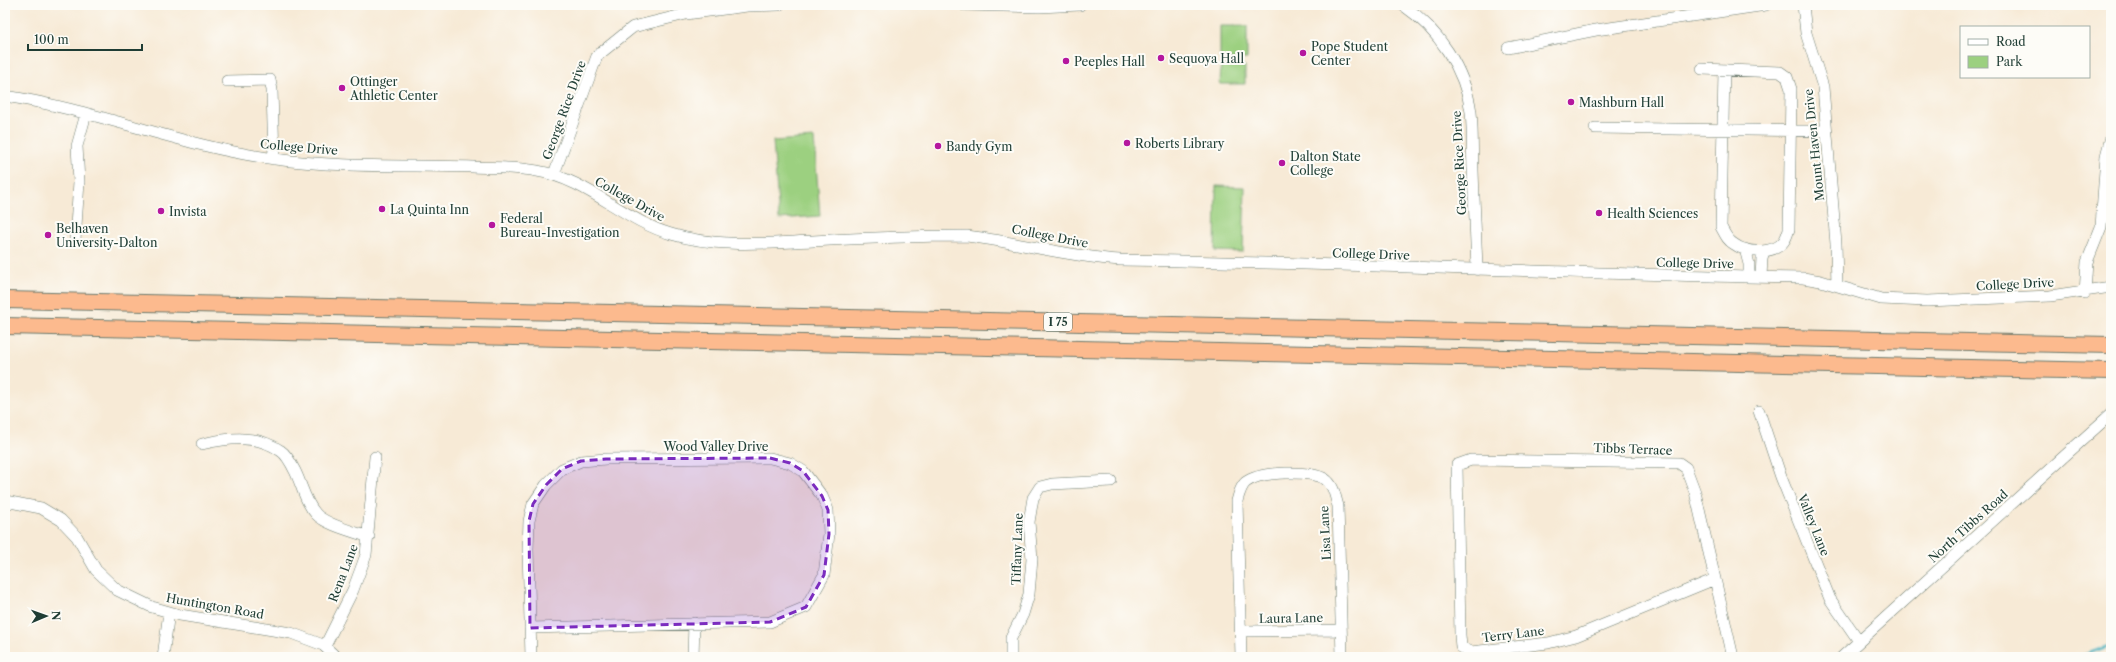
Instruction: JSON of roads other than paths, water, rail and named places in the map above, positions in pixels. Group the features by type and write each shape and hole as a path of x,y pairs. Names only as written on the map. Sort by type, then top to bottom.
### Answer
{"highway":[{"name":"I 75","path":"5,300 2111,345"},
{"name":"I 75","path":"5,326 2111,371"}],"street":[{"name":"George Rice Drive","path":"554,174 597,56 633,28 686,14 747,6 779,5"},
{"path":"964,5 1039,7 1080,5"},
{"name":"George Rice Drive","path":"1402,5 1426,23 1445,47 1456,65 1468,97 1472,128 1477,270"},
{"path":"1508,48 1603,29 1766,5"},
{"name":"Mount Haven Drive","path":"1803,5 1806,33 1822,87 1836,244 1837,286"},
{"path":"1702,69 1780,72 1787,77 1791,89 1789,229 1784,240 1776,248 1764,251 1745,249 1735,246 1726,237 1722,227 1722,130 1724,70"},
{"path":"227,81 270,80 272,90 274,159"},
{"name":"College Drive","path":"5,96 86,114 217,150 274,159 313,163 498,168 534,170 554,174 593,193 649,226 668,234 708,242 757,243 967,236 1000,240 1096,259 1803,278 1881,299 1927,301 2050,296 2111,287"},
{"path":"75,240 79,182 77,146 86,114"},
{"path":"1595,128 1826,131"},
{"path":"2085,292 2087,262 2101,227 2106,156 2111,137"},
{"path":"1745,249 1749,264 1749,277"},
{"path":"1760,277 1764,251"},
{"name":"Valley Lane","path":"1759,412 1781,477 1830,599 1859,641"},
{"name":"North Tibbs Road","path":"1842,657 2111,414"},
{"path":"202,444 226,438 249,439 262,442 282,451 294,471 306,500 316,515 334,525 369,536"},
{"name":"Rena Lane","path":"324,646 353,590 366,554 369,536 375,457"},
{"name":"Wood Valley Drive","path":"530,628 770,622 806,607 824,575 829,534 828,510 822,496 803,470 790,463 770,458 728,457 606,459 581,461 562,469 546,485 533,504 528,521 530,628 531,657"},
{"name":"Tibbs Terrace","path":"1457,465 1471,460 1679,463 1686,468 1691,477 1733,657"},
{"name":"Terry Lane","path":"1457,465 1460,641 1461,647 1471,652 1548,643 1576,636 1715,579"},
{"name":"Lisa Lane","path":"1241,657 1237,501 1240,490 1246,482 1257,476 1273,474 1314,474 1326,480 1333,489 1338,506 1342,657"},
{"name":"Tiffany Lane","path":"1012,657 1011,638 1023,614 1028,594 1032,559 1029,522 1033,498 1040,487 1052,484 1111,481"},
{"name":"Huntington Road","path":"5,502 41,508 61,520 77,537 96,570 117,590 152,607 169,612 291,633 324,646 336,657"},
{"path":"163,657 169,612"},
{"path":"694,623 694,657"},
{"name":"Laura Lane","path":"1241,631 1341,630"}],"waterway":[{"path":"2079,657 2111,645"}],"place":[{"name":"Pope Student Center","path":"1303,53"},
{"name":"Sequoya Hall","path":"1161,58"},
{"name":"Peeples Hall","path":"1066,61"},
{"name":"Ottinger Athletic Center","path":"342,88"},
{"name":"Mashburn Hall","path":"1571,102"},
{"name":"Roberts Library","path":"1127,143"},
{"name":"Bandy Gym","path":"938,146"},
{"name":"Dalton State College","path":"1282,163"},
{"name":"La Quinta Inn","path":"382,209"},
{"name":"Invista","path":"161,211"},
{"name":"Health Sciences","path":"1599,213"},
{"name":"Federal Bureau-Investigation","path":"492,225"},
{"name":"Belhaven University-Dalton","path":"48,235"}]}
